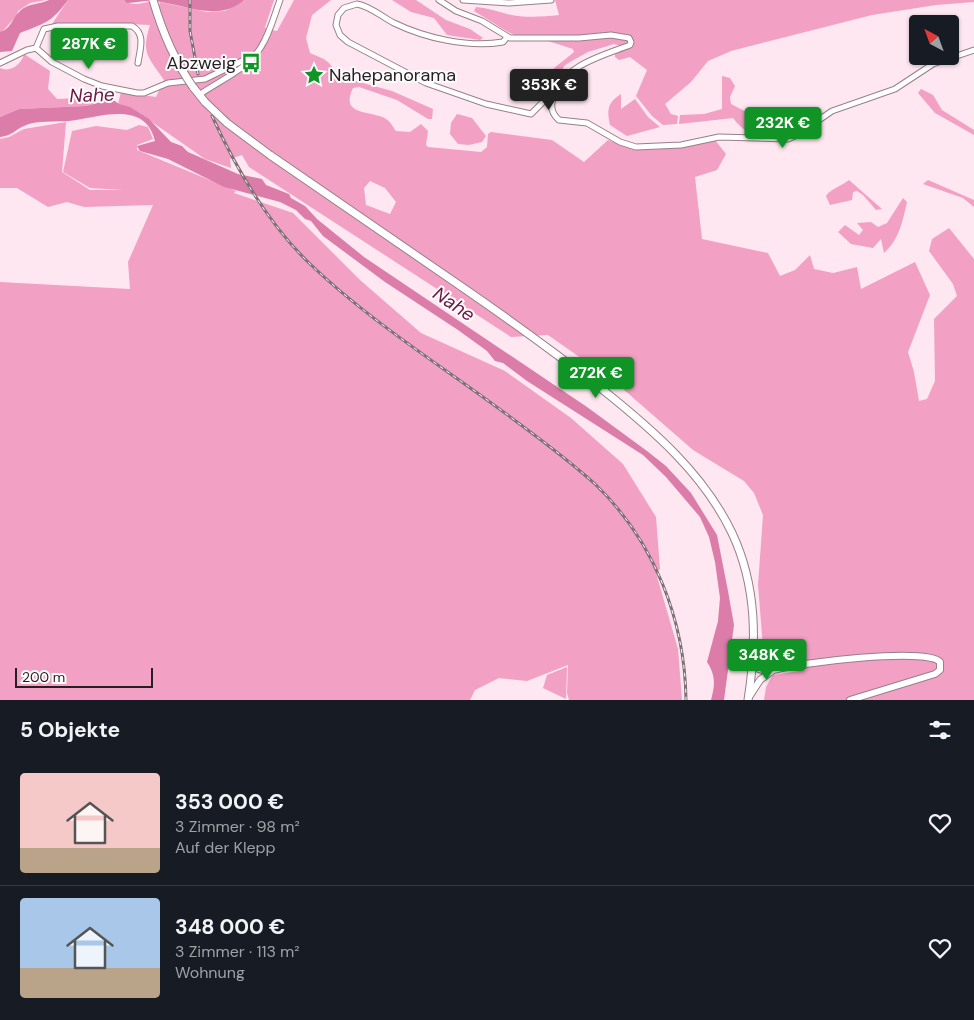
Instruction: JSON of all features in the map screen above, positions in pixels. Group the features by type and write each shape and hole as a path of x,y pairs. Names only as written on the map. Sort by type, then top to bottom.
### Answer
{"main road":[{"path":"153,0 170,48 193,87 205,102 247,139 511,320 570,364 634,416 681,460 712,498 728,524 738,546 746,573 752,601 754,648 749,699"}],"street":[{"path":"200,95 252,59 263,43 280,0"},
{"path":"439,0 456,11 482,22 507,37 579,38 611,35 626,37 630,40 630,45 610,51 574,70 531,114 486,104 420,80 344,39 338,30 336,20 344,8 357,4 401,26 431,36 468,42 498,43 503,42 507,37"},
{"path":"463,0 509,3 551,0"},
{"path":"36,48 44,28 58,26 132,26 142,36 138,63"},
{"path":"36,48 59,66 92,83 137,93 168,83 204,80 242,61 252,59"},
{"path":"0,63 27,50 36,48"},
{"path":"556,88 551,105 558,120 587,123 620,142 636,147 675,146 719,137 788,138 797,136 832,111 895,89 933,64 974,50"},
{"path":"754,648 773,668"},
{"path":"753,667 773,668 889,655 930,656 940,662 940,670 935,674 850,700"},
{"path":"749,699 760,680 773,668"}],"shaded area":[{"path":"0,0 46,0 30,3 18,11 17,15 0,32"},
{"path":"49,0 68,0 52,18 20,33 12,51 0,52 0,32 9,27 22,9"},
{"path":"68,0 124,0 134,4 152,1 158,8 160,2 207,12 225,11 244,0 274,0 265,27 266,29 277,31 294,0 331,0 312,15 306,38 310,53 324,59 335,71 352,80 392,91 433,109 432,119 428,119 397,100 359,87 353,88 350,97 350,104 354,108 386,119 396,131 410,132 421,124 428,131 426,145 428,147 481,152 487,147 488,134 491,132 552,140 584,162 608,140 634,148 661,149 715,140 726,154 717,170 695,177 702,239 768,253 780,276 795,270 810,255 814,269 833,273 857,267 861,289 915,262 930,295 908,352 919,401 927,399 935,381 934,319 957,296 953,284 929,251 932,239 949,228 974,259 974,700 764,700 766,687 773,675 806,670 804,663 772,658 763,647 758,585 763,515 754,493 744,481 693,450 615,382 548,335 511,337 249,167 242,155 230,159 231,168 205,159 139,113 118,104 121,92 156,97 164,80 150,60 146,49 150,25 107,23 52,24","holes":["370,181 385,188 396,202 390,214 366,205 364,188"]},
{"path":"124,0 244,0 234,7 212,11 154,1 127,3"},
{"path":"392,0 416,0 446,20 470,29 483,38 480,40 447,35 434,18 411,12"},
{"path":"555,0 974,0 974,2 936,5 872,15 731,51 708,61 691,82 665,104 671,114 678,116 677,124 663,125 652,116 636,96 647,70 630,57 619,60 615,57 615,54 624,47 614,44 588,52 570,62 564,66 560,77 539,99 539,91 545,78 574,52 573,49 545,40 518,40 515,35 474,11 476,7 520,16 559,15"},
{"path":"24,54 50,71 48,89 57,99 97,97 96,103 86,106 19,109 0,117 0,68 8,69 15,67 21,61"},
{"path":"722,76 730,78 735,86 730,97 731,104 789,132 791,136 766,138 752,134 733,118 679,124 680,115 704,114 722,109"},
{"path":"921,89 933,95 942,110 974,130 974,135 935,113 918,93"},
{"path":"621,94 621,109 635,99 648,117 660,127 627,136 610,125 609,107"},
{"path":"112,99 119,104 130,107 149,119 171,142 182,146 188,152 238,174 262,179 266,185 289,194 291,198 305,206 317,219 364,257 587,407 666,466 691,493 717,535 734,625 724,700 711,700 714,681 707,662 718,621 720,598 709,537 700,517 666,477 643,455 527,381 503,363 495,361 487,351 458,330 385,282 323,236 311,221 305,219 296,210 280,202 224,187 168,159 140,151 137,146 155,141 150,128 141,120 131,115 119,114 69,121 40,122 29,124 0,137 0,117 19,109 86,106"},
{"path":"457,114 472,118 486,136 482,142 469,145 458,144 450,134 451,123"},
{"path":"66,122 62,172 90,190 123,190 90,188 63,172 72,131 96,126 127,130 139,125 148,127 153,139 137,145 137,150 236,191 234,193 293,213 360,280 421,333 505,371 571,418 623,464 656,517 660,569 656,573 678,649 682,700 569,700 567,693 568,665 527,681 499,678 475,690 470,700 0,700 0,282 130,289 128,262 153,205 84,207 67,202 48,207 17,188 0,188 0,139 9,137 24,129"},
{"path":"849,180 882,209 876,210 857,191 853,192 852,200 830,205 826,196 833,189"},
{"path":"928,180 974,200 974,207 963,198 923,184"},
{"path":"903,198 907,202 900,229 884,253 881,239 873,248 851,244 838,232 845,225 859,235 863,230 857,223 871,222 878,227 887,223"},
{"path":"567,667 566,699 543,688 547,675"}],"railway":[{"path":"190,0 190,31 198,74"},
{"path":"212,116 231,155 266,212 279,230 308,262 383,325 557,452 596,485 616,507 650,557 662,584 680,641 686,700"}],"place":[{"name":"Abzweig","path":"251,63"},
{"name":"Nahepanorama","path":"314,75"}],"water label":[{"name":"Nahe","path":"92,95"},
{"name":"Nahe","path":"454,304"}]}
